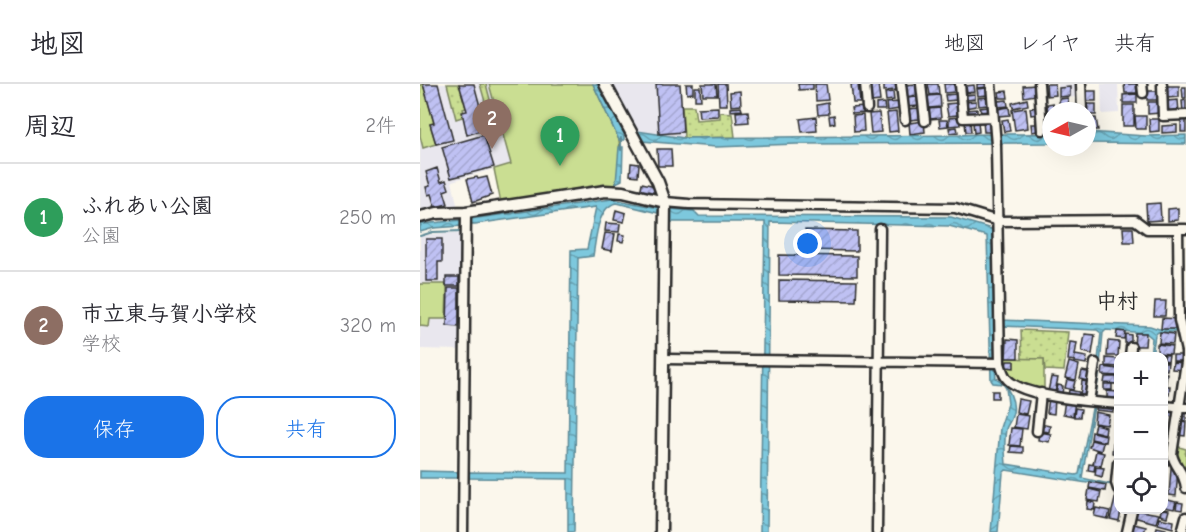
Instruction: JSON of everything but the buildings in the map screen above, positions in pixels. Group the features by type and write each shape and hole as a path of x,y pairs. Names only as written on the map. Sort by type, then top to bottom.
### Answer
{"street":[{"path":"605,84 658,182 665,202 661,532"},
{"path":"865,84 867,108"},
{"path":"901,84 904,120"},
{"path":"921,84 925,121"},
{"path":"960,84 963,118 993,117"},
{"path":"991,84 996,145 998,221 994,363"},
{"path":"1040,84 1042,130"},
{"path":"1081,84 1082,102"},
{"path":"1162,84 1163,116 1186,115"},
{"path":"420,217 605,191 689,204 955,208 998,221 1135,220 1147,229 1182,229 1180,330 1186,351 1186,362 1183,407 1172,454 1173,461 1182,470 1186,488"},
{"path":"463,532 466,212"},
{"path":"877,532 880,230"},
{"path":"1130,352 1131,347"},
{"path":"663,360 994,363 1009,381 1022,389 1114,404"},
{"path":"1093,402 1095,363"},
{"path":"1037,431 1041,393"},
{"path":"1168,406 1183,407"},
{"path":"1127,532 1131,514"},
{"path":"1182,532 1186,517"}],"shaded area":[{"path":"420,84 593,84 511,164 452,181 458,209 420,212"},
{"path":"610,84 681,84 684,138 636,133"},
{"path":"1058,84 1079,84 1079,97 1059,98"},
{"path":"1101,84 1118,84 1119,113 1102,114"},
{"path":"462,232 461,350 420,349 420,237"}],"green space":[{"path":"423,84 434,123 430,124 436,144 423,148 420,136 420,85"},
{"path":"447,84 459,84 466,108 463,109 465,116 456,119"},
{"path":"480,84 486,84 492,107 487,109"},
{"path":"489,84 593,84 619,140 616,186 501,203 494,169 511,164"},
{"path":"682,106 694,106 696,120 720,118 720,112 732,113 735,137 684,138"},
{"path":"420,284 445,284 447,288 446,319 430,319 429,327 420,326"},
{"path":"1021,330 1068,332 1064,371 1045,370 1044,359 1022,359"},
{"path":"1003,358 1044,359 1044,391 1023,385 1012,378"},
{"path":"1176,446 1186,449 1186,472 1175,459"}],"water":[{"path":"593,84 597,84 624,134 624,140 619,140"},
{"path":"637,131 684,138 1042,133 1042,143 797,144 716,147 641,141"},
{"path":"1096,133 1146,136 1186,135 1186,144 1096,143"},
{"path":"619,147 623,147 622,180 616,183"},
{"path":"612,199 659,208 658,213 617,203 610,205 601,217 593,256 578,258 574,532 568,532 568,479 468,478 468,472 568,473 571,250 587,249 596,207 475,224 470,224 470,219"},
{"path":"671,209 694,211 699,216 951,217 992,229 996,358 994,360 996,378 1003,384 993,383 991,380 987,236 949,226 770,222 767,532 760,532 765,222 670,222"},
{"path":"462,220 462,226 434,228 420,232 422,224"},
{"path":"1002,320 1186,329 1186,332 1158,332 1155,335 1153,352 1150,352 1152,338 1146,333 1106,330 1103,333 1099,376 1082,478 1114,485 1006,470 1003,473 998,532 991,532 1000,428 1008,404 1006,388 1003,384 1008,389 1013,405 1005,433 1006,464 1079,474 1093,404 1101,333 1097,330 1002,326"},
{"path":"420,471 461,472 460,478 420,478"}],"waterway":[{"path":"621,138 621,150"},
{"path":"420,236 433,232 462,231"},
{"path":"469,352 470,232"}],"place":[{"name":"市立東与賀小学校","path":"492,149"},
{"name":"ふれあい公園","path":"560,166"}],"district":[{"name":"中村","path":"1117,301"}]}
